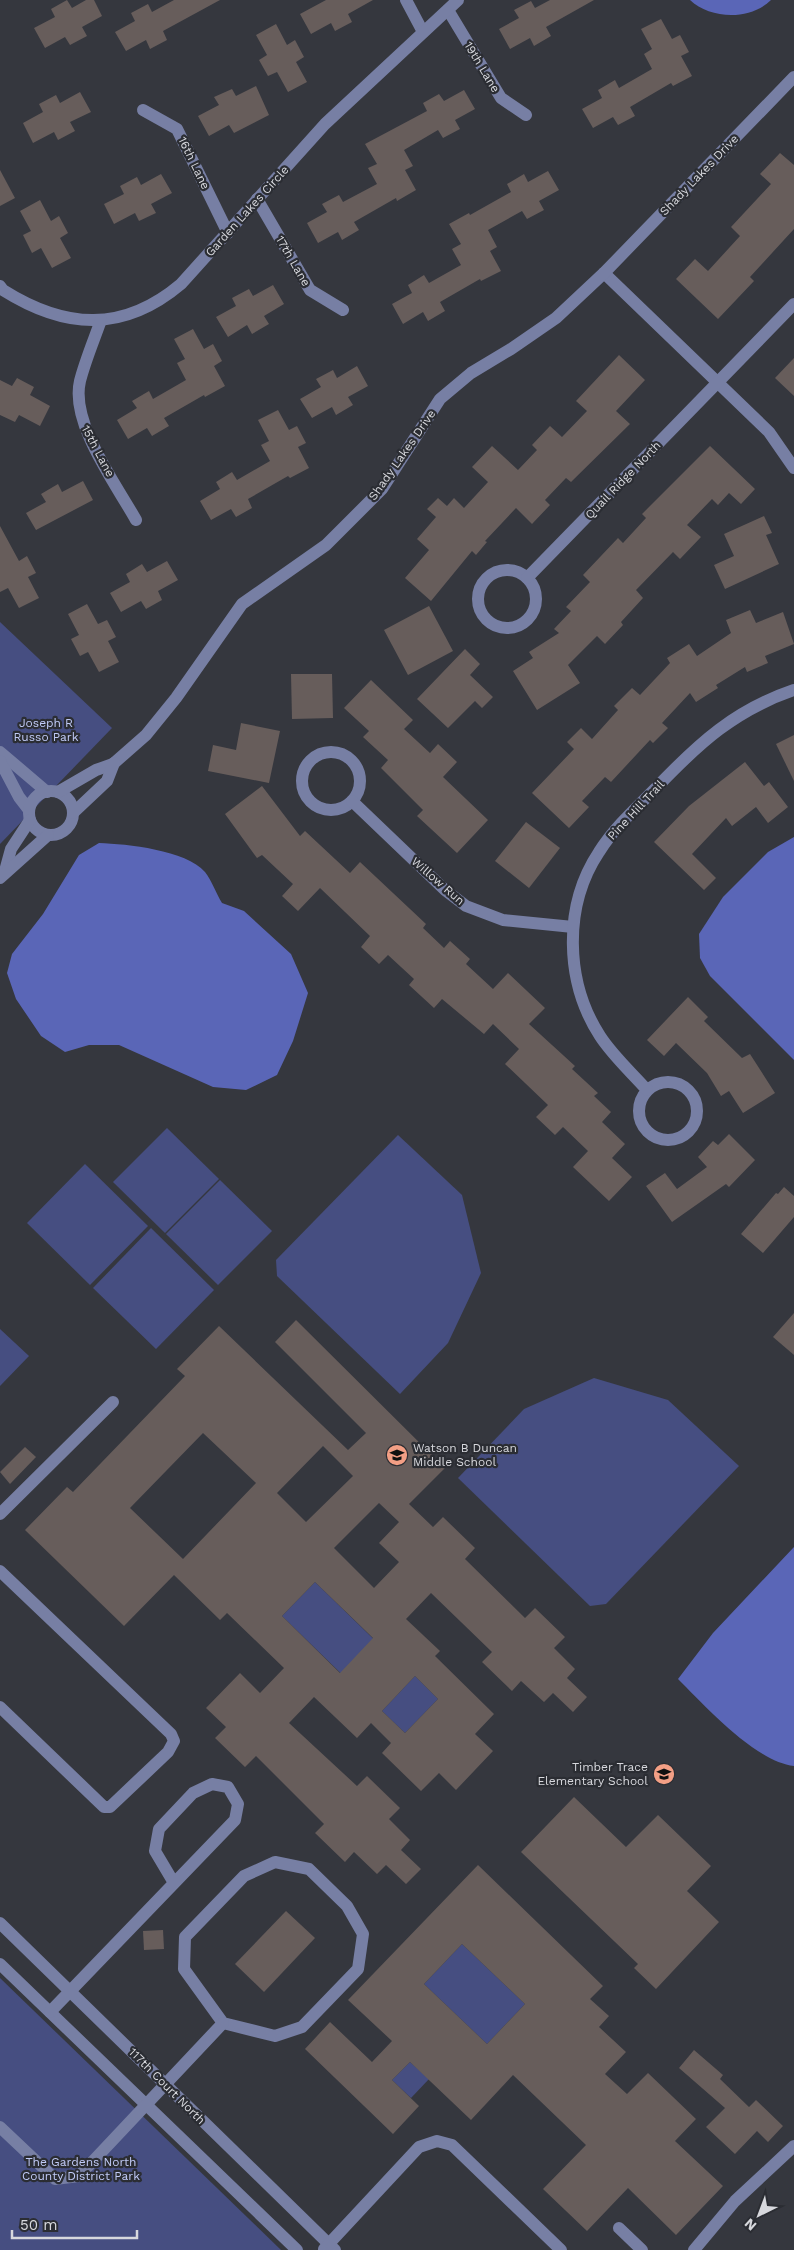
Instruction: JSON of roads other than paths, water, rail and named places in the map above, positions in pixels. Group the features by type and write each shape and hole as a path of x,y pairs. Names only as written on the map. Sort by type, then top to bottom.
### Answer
{"street":[{"path":"406,0 423,32"},
{"name":"Garden Lakes Circle","path":"1,291 25,304 54,316 82,320 101,320 132,314 170,294 324,124 458,0"},
{"name":"19th Lane","path":"448,10 501,98 526,115"},
{"name":"Shady Lakes Drive","path":"53,792 114,763 146,735 176,698 242,604 326,545 377,495 440,399 471,373 512,349 556,318 604,273 794,77"},
{"name":"16th Lane","path":"142,110 177,129 228,232"},
{"name":"17th Lane","path":"257,199 310,290 342,310"},
{"path":"604,273 719,381 769,432 794,468"},
{"name":"Quail Ridge North","path":"527,578 794,304"},
{"name":"15th Lane","path":"101,320 80,383 79,408 86,432 136,520"},
{"path":"502,570 514,571 527,578 535,591 536,601 532,615 525,622 516,627 503,629 485,619 480,611 478,592 489,575 502,570"},
{"name":"Pine Hill Trail","path":"647,1090 615,1056 600,1035 587,1012 576,975 573,927 578,901 586,876 598,853 613,832 698,745 725,723 745,711 794,690"},
{"path":"0,752 53,792 69,800 73,813 70,825 65,830 54,835 48,835 37,830 0,761"},
{"path":"327,752 338,752 347,756 355,763 361,782 352,801 341,809 327,810 309,801 302,782 307,764 314,757 327,752"},
{"name":"Shady Lakes Drive","path":"73,813 107,781 114,763"},
{"path":"2,875 11,849 30,815 35,798 53,792"},
{"name":"Willow Run","path":"352,801 445,890 466,906 503,920 573,927"},
{"path":"2,875 22,860 48,835"},
{"path":"664,1081 674,1082 692,1093 697,1112 693,1126 686,1134 678,1139 664,1140 654,1137 646,1131 638,1112 639,1103 647,1090 664,1081"},
{"path":"0,1514 113,1402"},
{"path":"0,1571 171,1734 174,1742 168,1752 110,1808 104,1807 0,1707"},
{"path":"50,2012 235,1820 238,1804 228,1788 212,1784 193,1793 159,1829 155,1851 174,1883"},
{"path":"275,1862 309,1869 348,1906 363,1934 358,1969 302,2026 275,2036 223,2023 184,1969 185,1937 244,1876 275,1862"},
{"name":"117th Court North","path":"0,1923 70,1990 329,2248"},
{"path":"0,1964 296,2250"},
{"path":"0,2127 55,2179 79,2176 166,2086 223,2023"},
{"path":"329,2248 419,2147 437,2141 452,2145 561,2250"},
{"path":"694,2250 735,2201 794,2146"},
{"path":"619,2228 642,2250"}],"place":[{"name":"Watson B Duncan Middle School","path":"397,1455"},
{"name":"Timber Trace Elementary School","path":"664,1774"}],"park label":[{"name":"Joseph R Russo Park","path":"46,730"},
{"name":"The Gardens North County District Park","path":"81,2169"}]}
